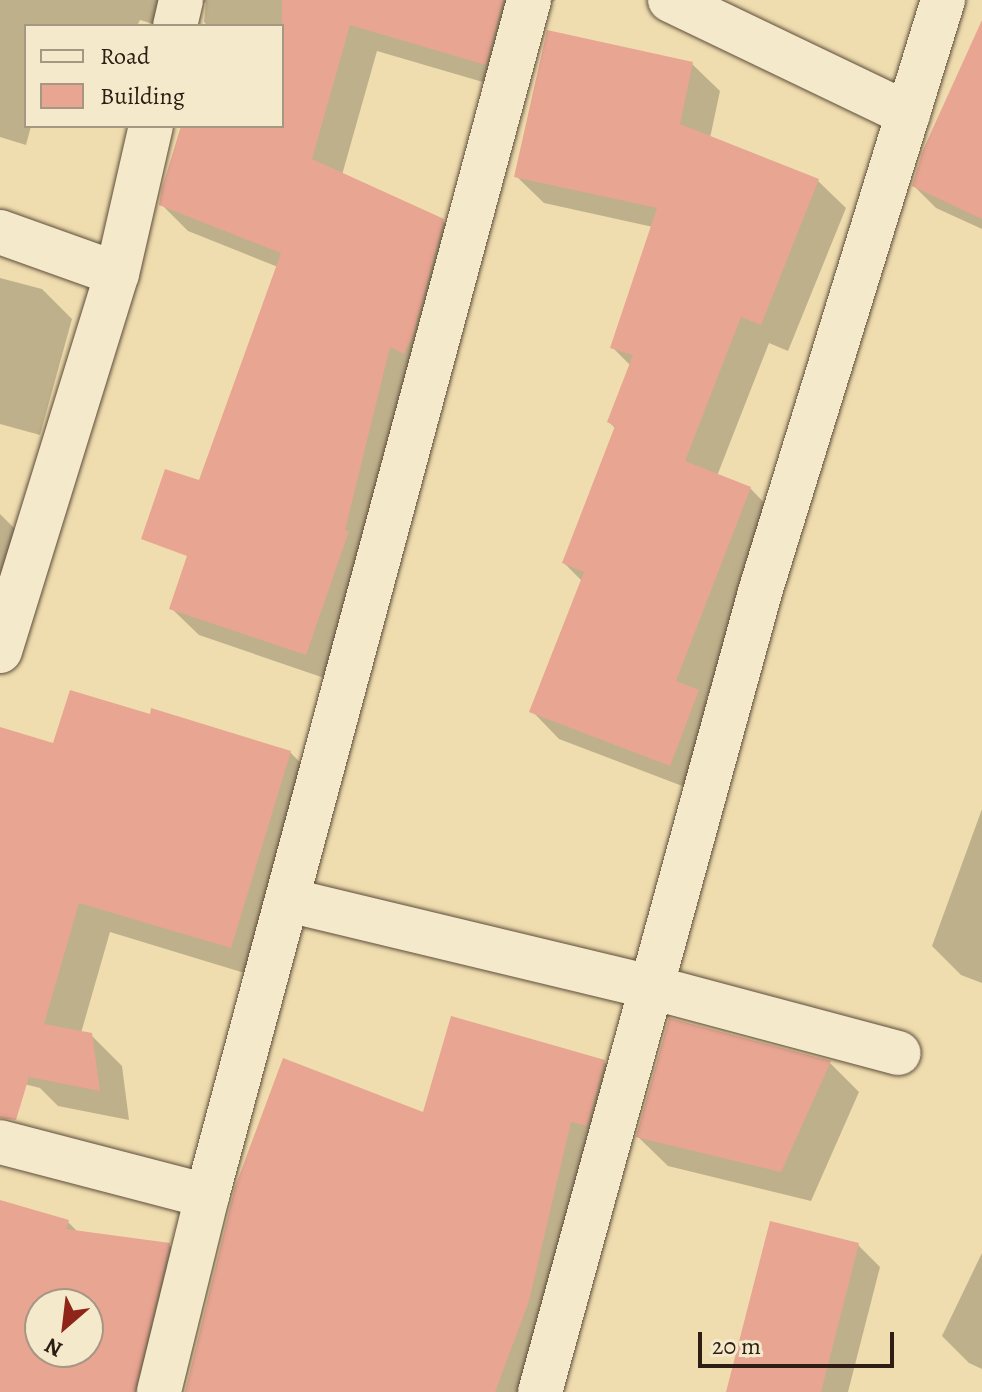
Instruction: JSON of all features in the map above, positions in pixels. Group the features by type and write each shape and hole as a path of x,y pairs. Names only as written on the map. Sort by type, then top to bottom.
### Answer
{"street":[{"path":"175,24 181,0"},
{"path":"159,1392 207,1196 529,0"},
{"path":"670,0 908,114"},
{"path":"540,1392 654,988 760,592 943,0"},
{"path":"0,651 117,274 151,128"},
{"path":"0,232 117,274"},
{"path":"288,900 654,988 898,1053"},
{"path":"0,1142 207,1196"}],"building":[{"path":"282,0 503,0 486,65 350,25 312,159 444,219 413,335 404,354 390,347 345,530 349,531 306,655 169,609 187,556 141,539 165,469 199,480 281,253 159,205 162,188 180,128 284,128"},
{"path":"982,20 982,219 912,186 923,150"},
{"path":"547,30 693,62 680,124 819,179 761,325 741,317 685,461 751,487 676,681 699,690 670,766 529,712 584,572 562,563 615,426 607,422 633,355 610,348 657,208 514,177"},
{"path":"70,690 150,714 151,708 291,751 231,948 79,903 44,1024 92,1033 100,1091 29,1077 16,1120 0,1118 0,727 53,743"},
{"path":"451,1016 605,1060 587,1126 571,1122 529,1301 495,1392 185,1392 235,1187 283,1058 423,1112"},
{"path":"669,1018 831,1061 781,1172 636,1137"},
{"path":"0,1200 69,1220 66,1229 170,1243 135,1392 0,1392"},
{"path":"770,1221 859,1243 821,1392 726,1392"}]}
